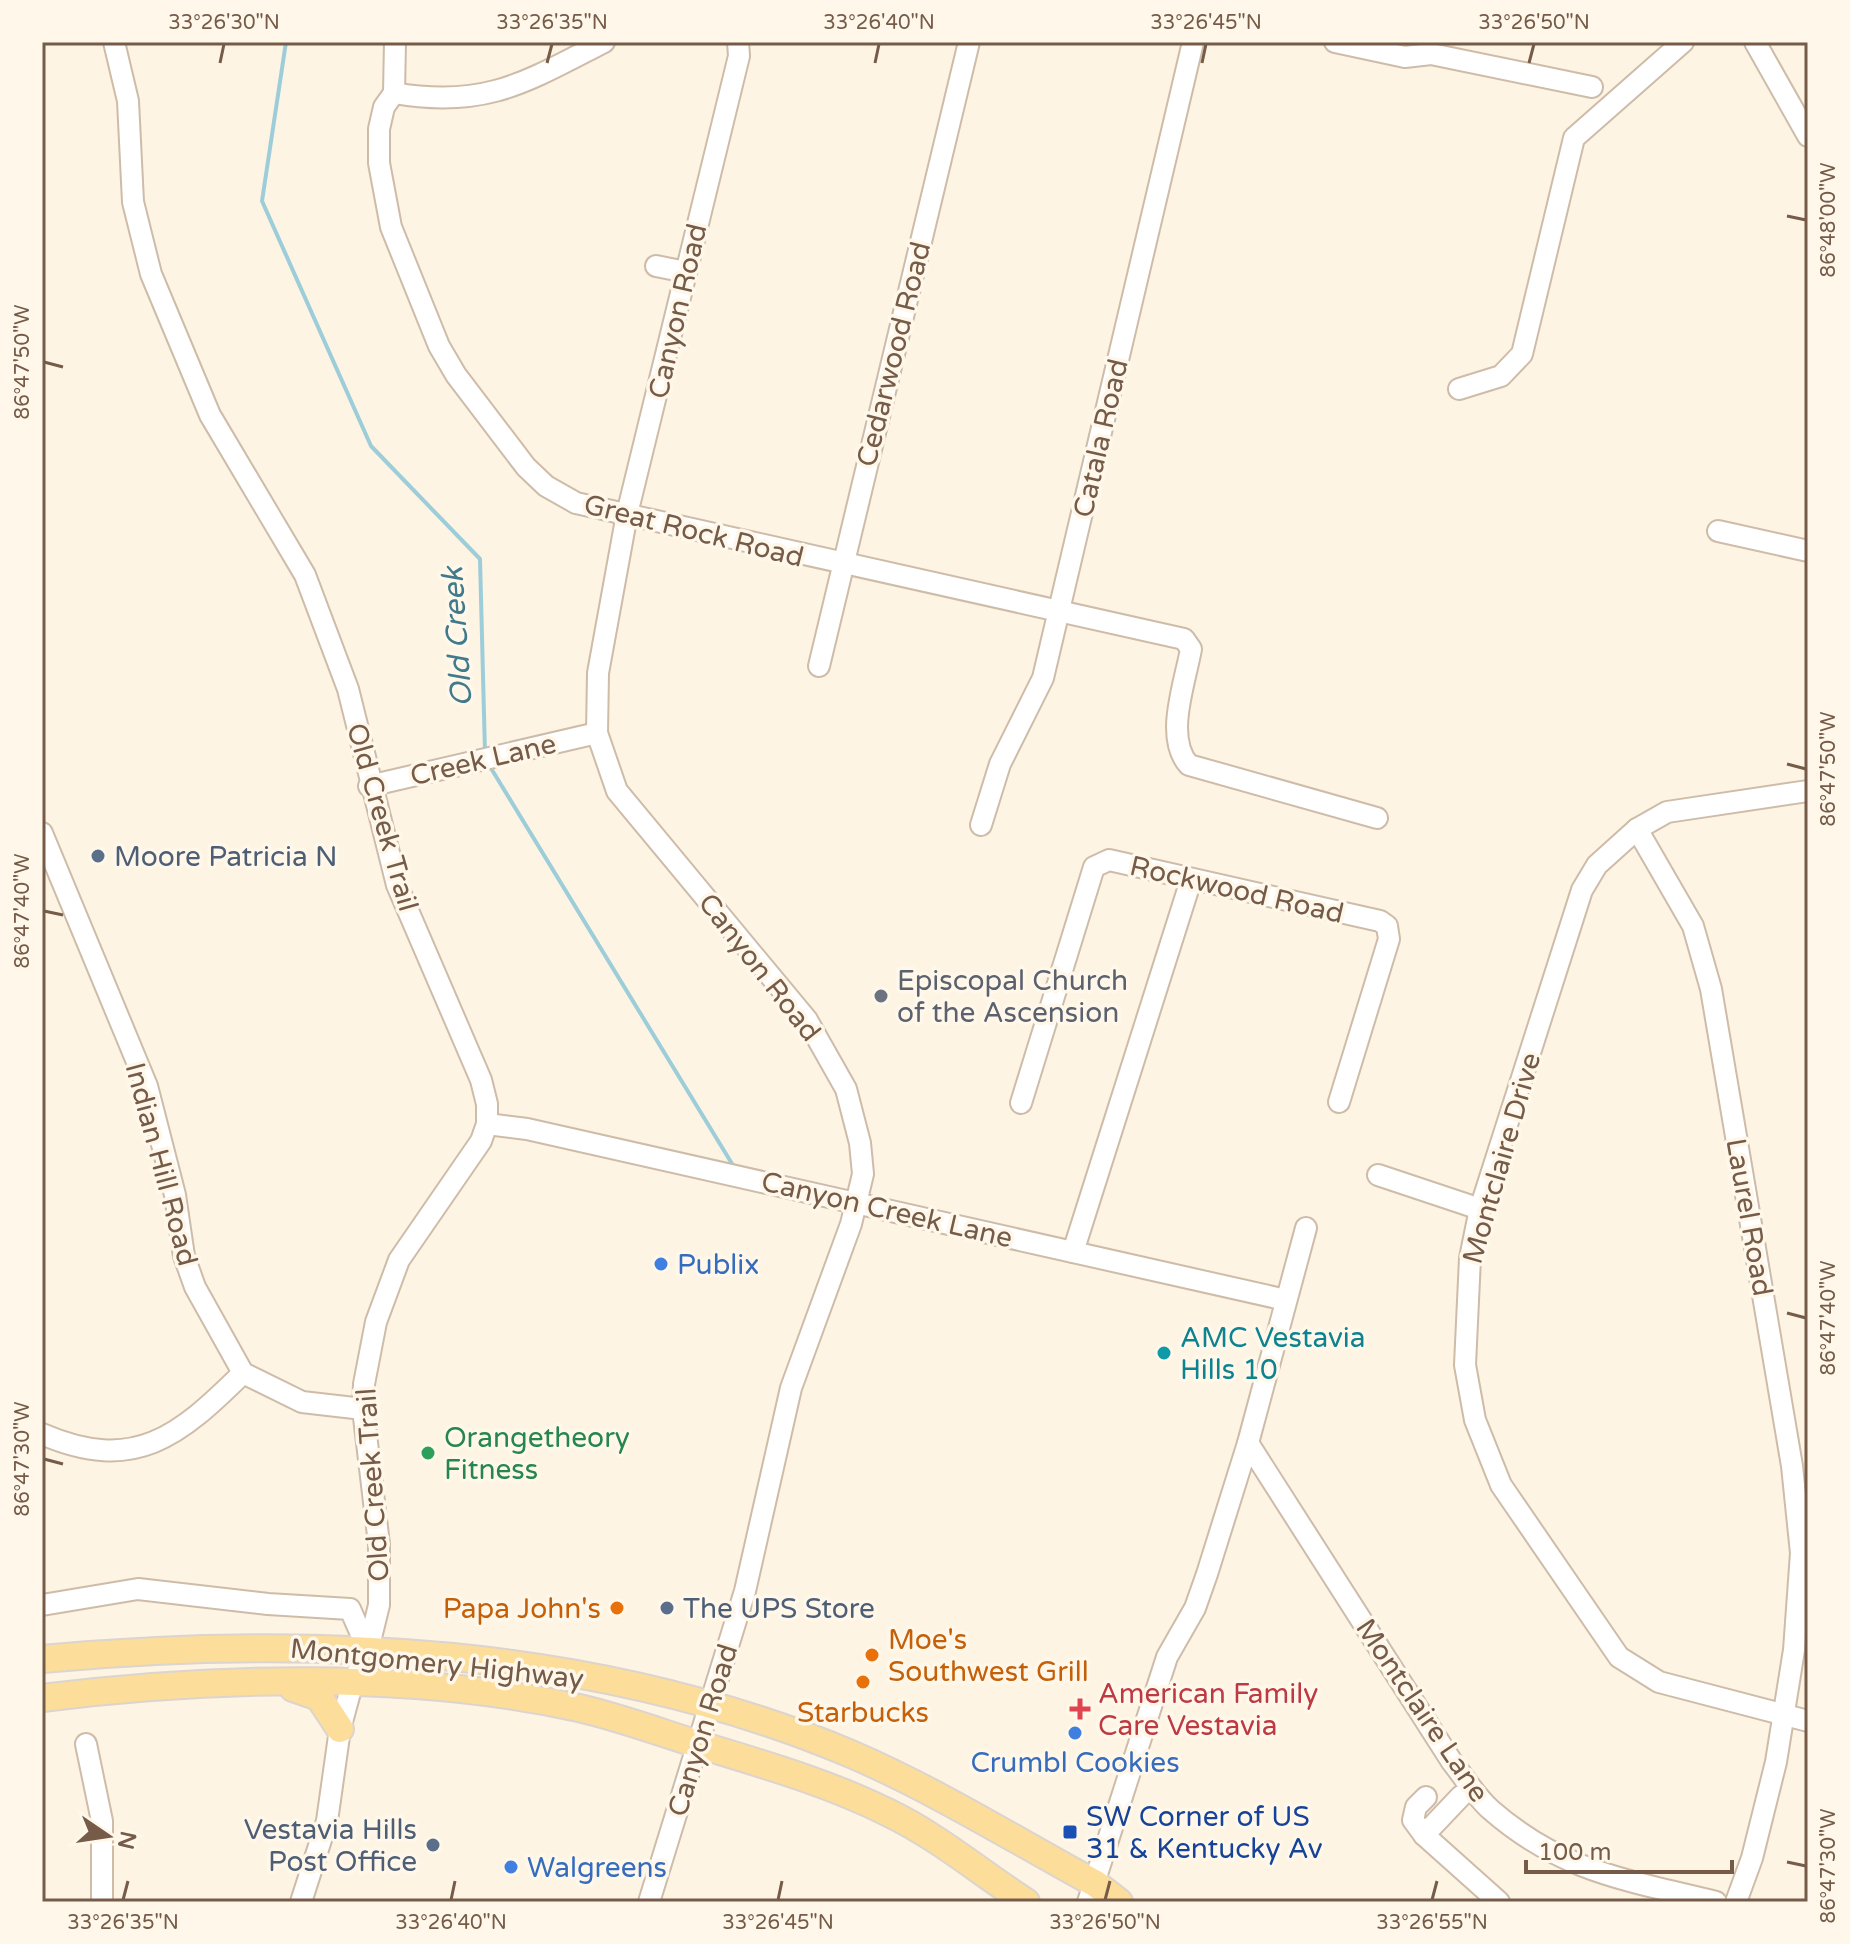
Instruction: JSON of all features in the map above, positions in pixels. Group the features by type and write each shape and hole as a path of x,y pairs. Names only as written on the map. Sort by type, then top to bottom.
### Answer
{"main road":[{"name":"Montgomery Highway","path":"42,1659 263,1646 368,1650 520,1666 636,1685 710,1705 846,1752 897,1774 1092,1893 1119,1902"},
{"name":"Montgomery Highway","path":"42,1698 274,1681 423,1686 504,1694 581,1709 795,1774 891,1814 1026,1902"},
{"path":"274,1681 319,1697 340,1729"}],"street":[{"name":"Old Creek Trail","path":"114,42 128,101 133,202 151,274 210,415 305,575 348,689 369,786 397,885 481,1080 487,1124 472,1157 422,1223 386,1291 368,1358 363,1409 380,1582 368,1650 352,1685 340,1729 327,1821 301,1902"},
{"name":"Great Rock Road","path":"395,42 394,93 384,107 379,129 379,163 391,227 439,346 456,375 526,467 546,486 576,503 842,565 1184,639 1191,649 1177,730 1179,754 1189,765 1377,818"},
{"path":"394,93 434,100 487,95 518,86 604,42"},
{"name":"Canyon Road","path":"649,1902 745,1591 791,1388 857,1202 863,1174 860,1143 846,1089 833,1061 807,1020 617,791 597,733 598,673 627,514 739,56 738,42"},
{"name":"Cedarwood Road","path":"819,666 969,42"},
{"name":"Catala Road","path":"981,825 1000,764 1043,678 1193,42"},
{"path":"1335,42 1405,57 1430,48 1441,59 1592,87"},
{"path":"1459,389 1501,376 1522,354 1574,138 1683,42"},
{"path":"1755,42 1808,136"},
{"path":"656,266 686,272"},
{"path":"1718,531 1808,551"},
{"name":"Creek Lane","path":"369,786 597,733"},
{"name":"Montclaire Drive","path":"1808,791 1667,812 1637,829 1597,865 1582,890 1480,1209 1467,1288 1465,1365 1475,1420 1501,1485 1619,1657 1659,1682 1808,1721"},
{"name":"Laurel Road","path":"1637,829 1693,926 1711,989 1792,1466 1801,1553 1794,1650 1776,1762 1752,1858 1736,1902"},
{"name":"Indian Hill Road","path":"42,833 147,1086 175,1195 184,1256 195,1287 243,1373"},
{"name":"Rockwood Road","path":"1021,1103 1094,867 1109,860 1380,921 1387,926 1389,939 1339,1102"},
{"path":"1073,1252 1191,880"},
{"name":"Canyon Creek Lane","path":"487,1124 527,1129 1286,1300"},
{"path":"1378,1175 1480,1209"},
{"path":"1092,1893 1167,1657 1195,1608 1248,1443 1306,1228"},
{"path":"42,1434 104,1451 149,1446 182,1430 243,1373 302,1402 363,1409"},
{"name":"Montclaire Lane","path":"1248,1443 1452,1762 1489,1808 1552,1855 1580,1868 1716,1902"},
{"path":"42,1605 138,1589 268,1604 350,1609 368,1650"},
{"path":"86,1744 102,1821 102,1902"},
{"path":"1424,1835 1461,1796"},
{"path":"1426,1797 1416,1807 1413,1820 1424,1835 1499,1902"}],"waterway":[{"name":"Old Creek","path":"286,42 262,201 371,446 480,559 485,753"},
{"name":"Old Creek","path":"489,765 734,1167"}],"place":[{"name":"Moore Patricia N","path":"98,856"},
{"name":"Episcopal Church of the Ascension","path":"881,996"},
{"name":"Publix","path":"661,1264"},
{"name":"AMC Vestavia Hills 10","path":"1164,1353"},
{"name":"Orangetheory Fitness","path":"428,1453"},
{"name":"Papa John's","path":"617,1608"},
{"name":"The UPS Store","path":"667,1608"},
{"name":"Moe's Southwest Grill","path":"872,1655"},
{"name":"Starbucks","path":"863,1682"},
{"name":"American Family Care Vestavia","path":"1080,1709"},
{"name":"Crumbl Cookies","path":"1075,1733"},
{"name":"SW Corner of US 31 & Kentucky Av","path":"1070,1832"},
{"name":"Vestavia Hills Post Office","path":"433,1845"},
{"name":"Walgreens","path":"511,1867"}]}
